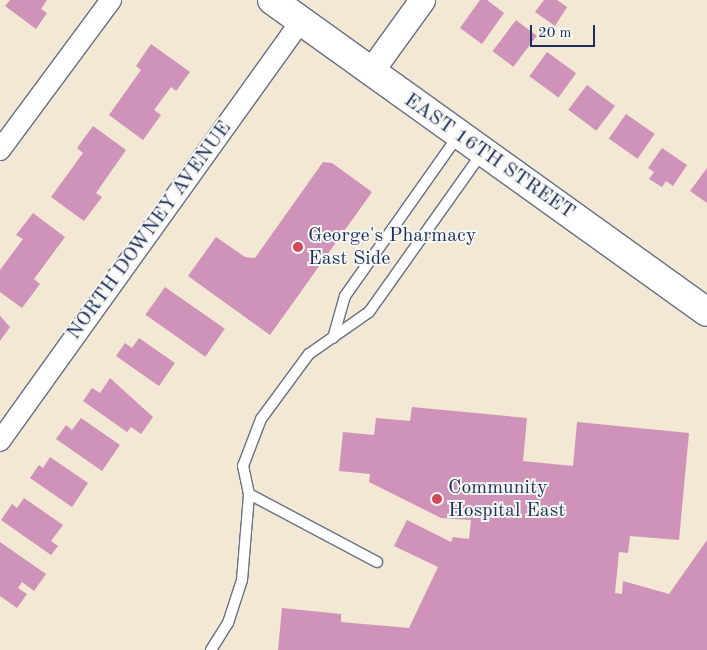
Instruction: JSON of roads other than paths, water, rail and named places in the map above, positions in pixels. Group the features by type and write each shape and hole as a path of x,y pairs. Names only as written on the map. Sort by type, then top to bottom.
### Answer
{"main road":[{"name":"EAST 16TH STREET","path":"272,0 707,312"}],"street":[{"path":"0,150 111,0"},
{"path":"370,72 422,0"},
{"name":"NORTH DOWNEY AVENUE","path":"0,441 301,21"}],"lane":[{"path":"333,338 345,296 459,135"},
{"path":"211,650 228,623 242,580 249,494 244,466 261,419 309,354 369,312 482,152"},
{"path":"249,494 377,562"}],"place":[{"name":"George's Pharmacy East Side","path":"298,247"},
{"name":"Community Hospital East","path":"437,499"}]}
